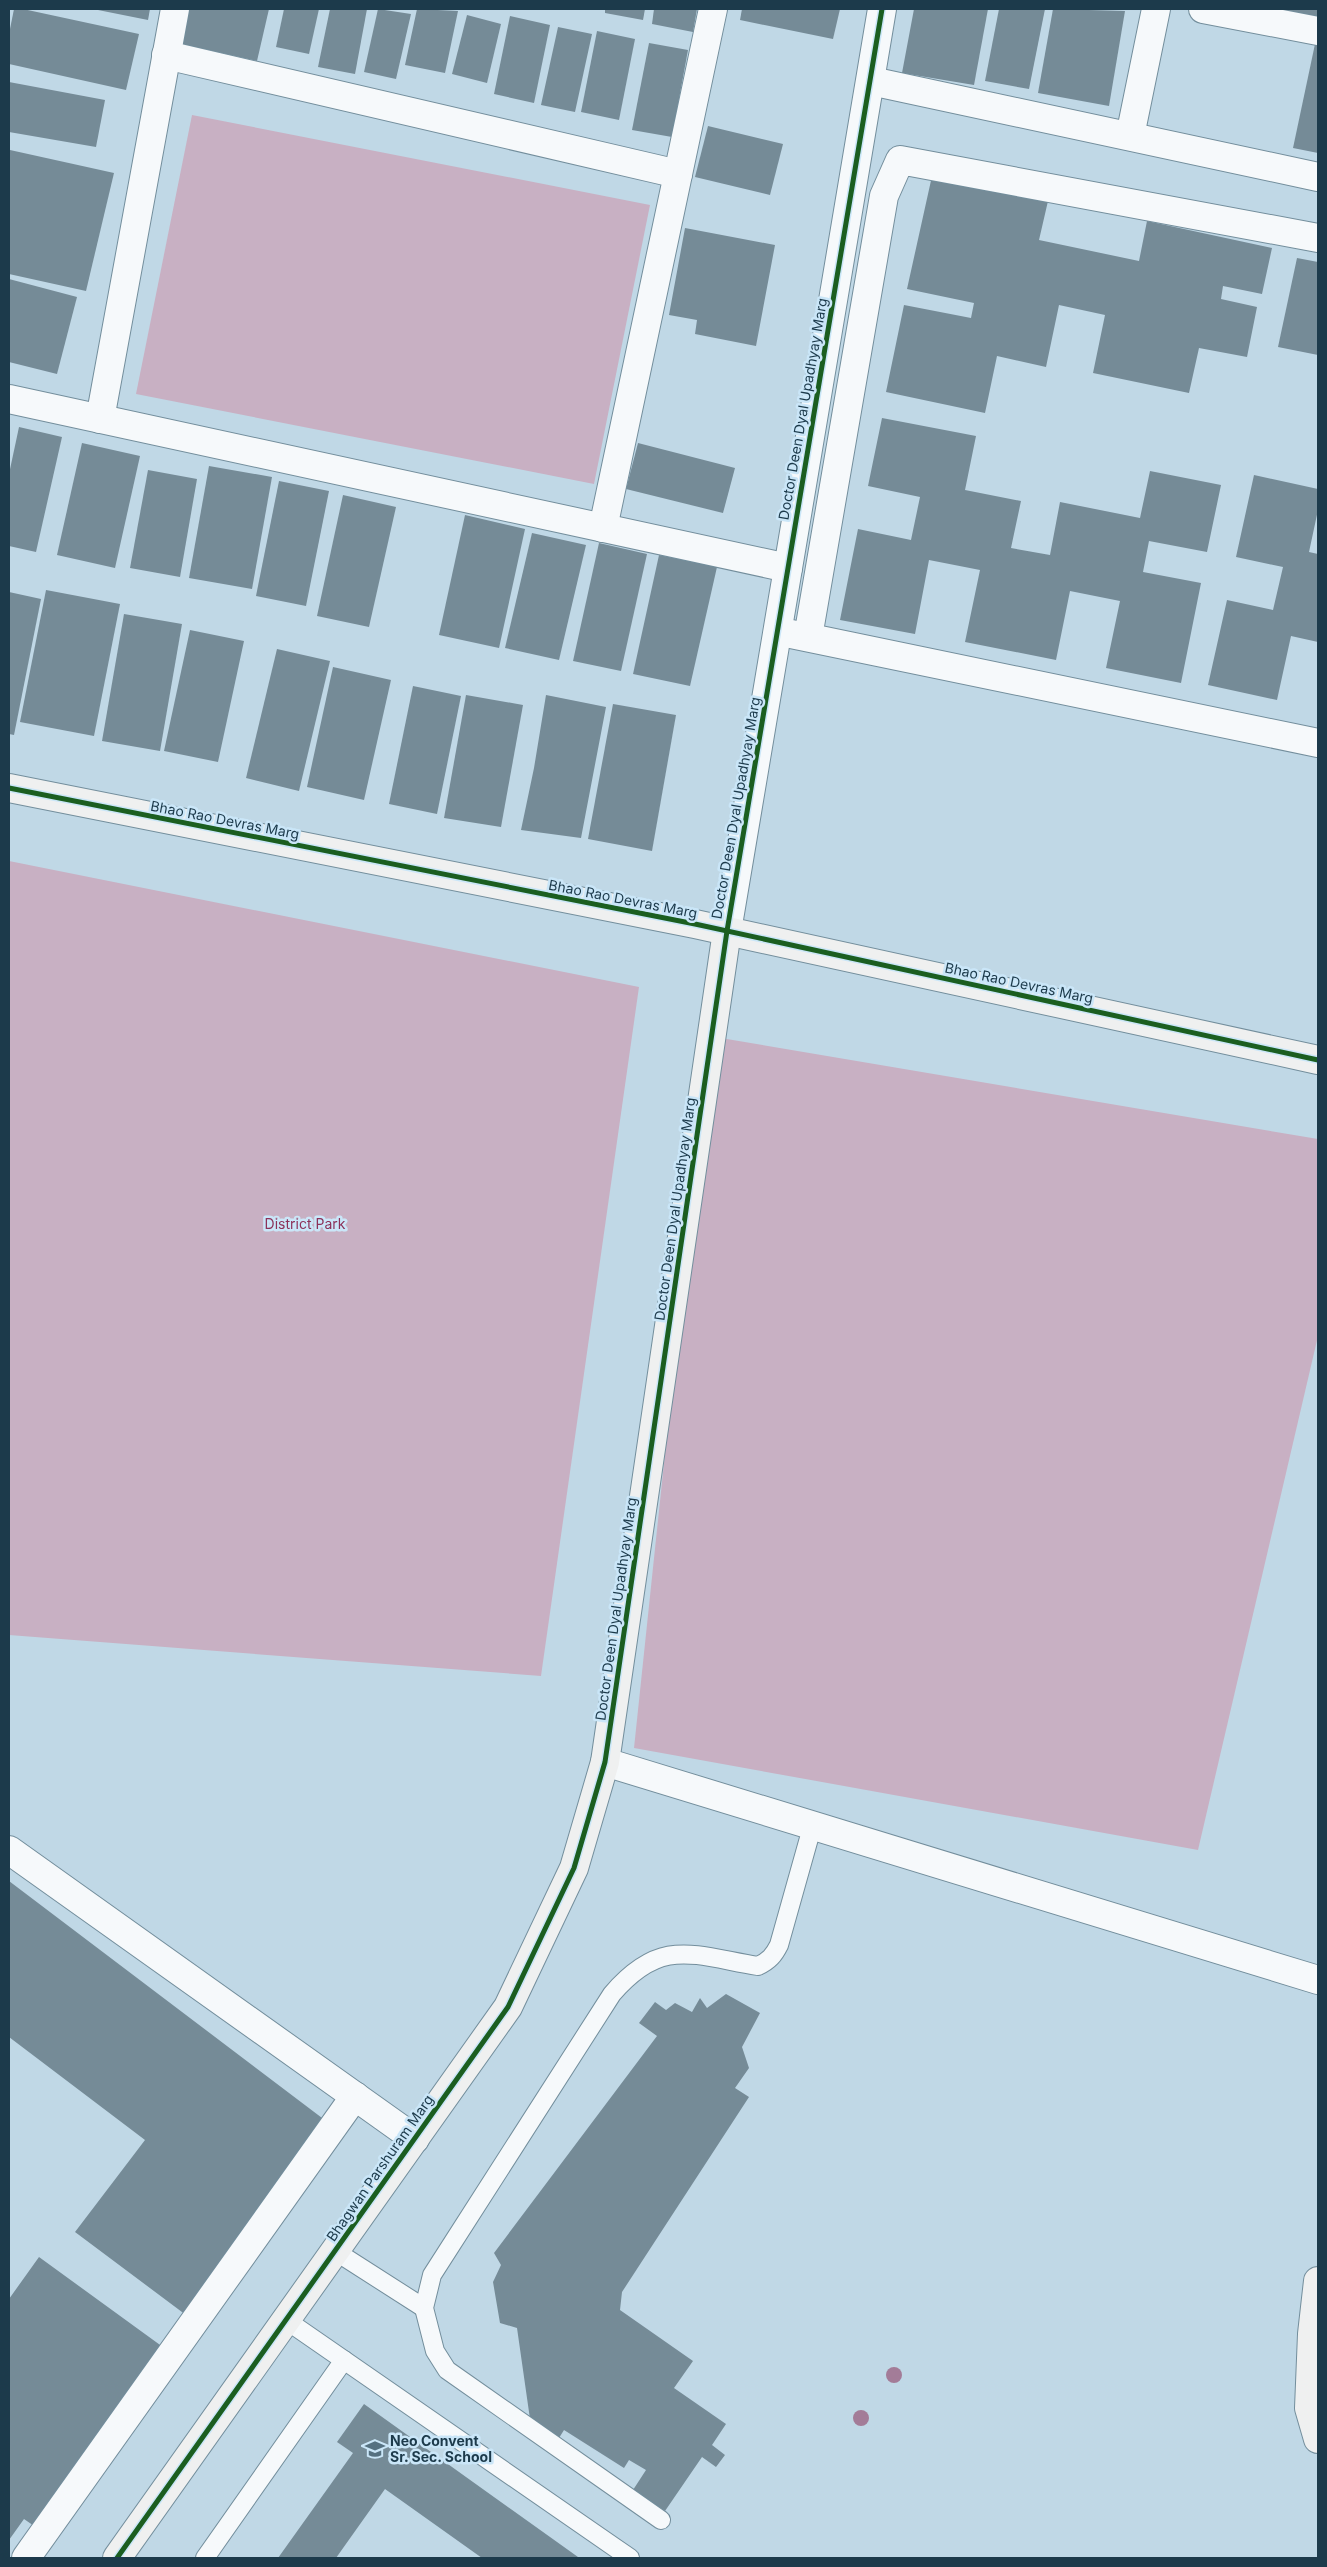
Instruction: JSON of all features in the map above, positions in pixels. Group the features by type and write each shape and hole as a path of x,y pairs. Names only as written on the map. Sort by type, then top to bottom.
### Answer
{"street":[{"path":"100,418 175,9"},
{"path":"603,528 713,9"},
{"name":"Doctor Deen Dyal Upadhyay Marg","path":"605,1762 727,931 882,9"},
{"path":"1130,136 1156,9"},
{"path":"1203,9 1318,31"},
{"path":"166,56 678,174"},
{"path":"871,81 1318,177"},
{"path":"808,637 884,196 900,160 1318,238"},
{"path":"9,399 788,568"},
{"path":"777,631 1318,743"},
{"name":"Bhao Rao Devras Marg","path":"9,788 727,931 1318,1060"},
{"path":"605,1762 813,1824 1318,1980"},
{"name":"Bhagwan Parshuram Marg","path":"117,2558 508,2007 574,1868 605,1762"},
{"path":"9,1850 414,2139"},
{"path":"26,2558 355,2096"},
{"path":"1318,2280 1312,2334 1309,2408 1318,2438"}],"lane":[{"path":"661,2520 447,2370 435,2351 424,2308 432,2275 612,1994 627,1978 643,1965 664,1955 683,1954 758,1966 767,1962 775,1953 813,1824"},
{"path":"335,2251 424,2308"},
{"path":"286,2320 630,2558"},
{"path":"205,2558 344,2360"}],"green space":[{"path":"192,115 650,205 594,484 136,394"},
{"name":"District Park","path":"9,861 639,987 541,1676 9,1635"},
{"path":"709,1036 1318,1139 1318,1336 1198,1850 634,1748"}],"building":[{"path":"14,9 23,9 139,34 126,90 9,64 9,34"},
{"path":"93,9 150,9 148,20"},
{"path":"189,9 269,9 257,61 181,44"},
{"path":"284,9 319,9 309,54 276,47"},
{"path":"330,9 367,9 355,74 318,67"},
{"path":"378,9 411,14 396,79 364,72"},
{"path":"417,9 458,11 445,73 405,65"},
{"path":"605,9 645,9 643,20 605,13"},
{"path":"654,9 697,9 693,32 652,24"},
{"path":"742,9 840,9 833,39 740,20"},
{"path":"914,9 988,9 974,85 902,73"},
{"path":"999,9 1045,9 1029,89 985,81"},
{"path":"1053,9 1125,11 1109,106 1038,93"},
{"path":"1272,9 1318,9 1318,19"},
{"path":"467,15 501,24 487,83 452,74"},
{"path":"510,16 550,25 534,103 494,94"},
{"path":"558,27 592,34 575,112 541,105"},
{"path":"597,31 635,39 619,120 581,112"},
{"path":"649,43 688,50 672,137 632,130"},
{"path":"1315,44 1318,44 1318,153 1293,148"},
{"path":"9,82 105,100 96,147 9,132"},
{"path":"708,126 783,144 770,195 695,177"},
{"path":"10,150 114,173 86,291 9,274"},
{"path":"932,176 1048,201 1039,240 1139,261 1147,221 1272,248 1262,294 1223,286 1221,299 1257,307 1247,357 1199,348 1189,393 1093,373 1105,315 1059,305 1046,367 997,356 985,413 886,392 904,305 971,318 974,303 907,289"},
{"path":"685,228 775,245 756,346 695,334 697,320 669,315"},
{"path":"1297,258 1318,262 1318,355 1278,347"},
{"path":"9,279 77,297 57,374 9,362"},
{"path":"882,418 976,436 965,490 1021,501 1011,548 1050,555 1060,502 1140,518 1150,471 1221,485 1207,552 1149,541 1143,572 1201,583 1181,683 1106,668 1120,601 1070,591 1056,660 965,642 980,570 929,560 915,634 840,620 858,529 911,540 920,497 868,486"},
{"path":"19,427 62,437 36,552 9,546 9,474"},
{"path":"82,443 140,456 115,568 57,555"},
{"path":"638,443 735,468 723,513 626,489"},
{"path":"209,466 272,477 252,589 189,578"},
{"path":"148,470 197,479 180,577 130,568"},
{"path":"1254,475 1318,489 1318,510 1309,552 1318,554 1318,642 1291,636 1277,700 1208,685 1227,600 1273,610 1283,567 1236,557"},
{"path":"279,481 329,491 306,606 256,596"},
{"path":"343,495 396,507 369,627 317,616"},
{"path":"465,515 525,529 499,648 439,635"},
{"path":"532,533 586,545 559,660 505,648"},
{"path":"599,543 647,554 621,671 573,661"},
{"path":"659,555 717,567 690,686 633,674"},
{"path":"46,590 120,604 94,736 20,722"},
{"path":"9,592 41,599 14,735 9,734"},
{"path":"124,614 182,624 160,751 102,741"},
{"path":"190,630 244,641 218,762 164,751"},
{"path":"277,649 330,661 299,791 246,778"},
{"path":"333,667 391,680 364,800 307,787"},
{"path":"413,686 461,696 437,814 389,804"},
{"path":"466,695 523,705 501,827 444,818"},
{"path":"546,695 606,707 581,838 521,830"},
{"path":"613,704 676,715 652,851 588,839"},
{"path":"9,1881 330,2124 186,2315 75,2232 145,2140 9,2037"},
{"path":"726,1994 760,2013 742,2047 749,2068 735,2088 749,2097 622,2292 620,2310 693,2361 674,2388 726,2424 712,2445 725,2455 716,2467 702,2457 665,2511 633,2490 646,2470 629,2460 624,2468 564,2430 559,2438 530,2419 517,2328 500,2323 493,2282 501,2265 494,2253 657,2036 639,2023 655,2002 666,2010 675,2003 692,2012 700,1998 707,2008"},
{"path":"39,2257 167,2350 37,2528 24,2519 9,2540 9,2299"},
{"path":"364,2404 578,2557 482,2558 385,2489 336,2558 278,2558 353,2453 337,2442"}],"cycle path":[{"path":"117,2558 508,2007 574,1868 605,1762 727,931 882,9"},
{"path":"9,788 695,924 1318,1060"}],"place":[{"name":"Neo Convent Sr. Sec. School","path":"375,2449"}]}
